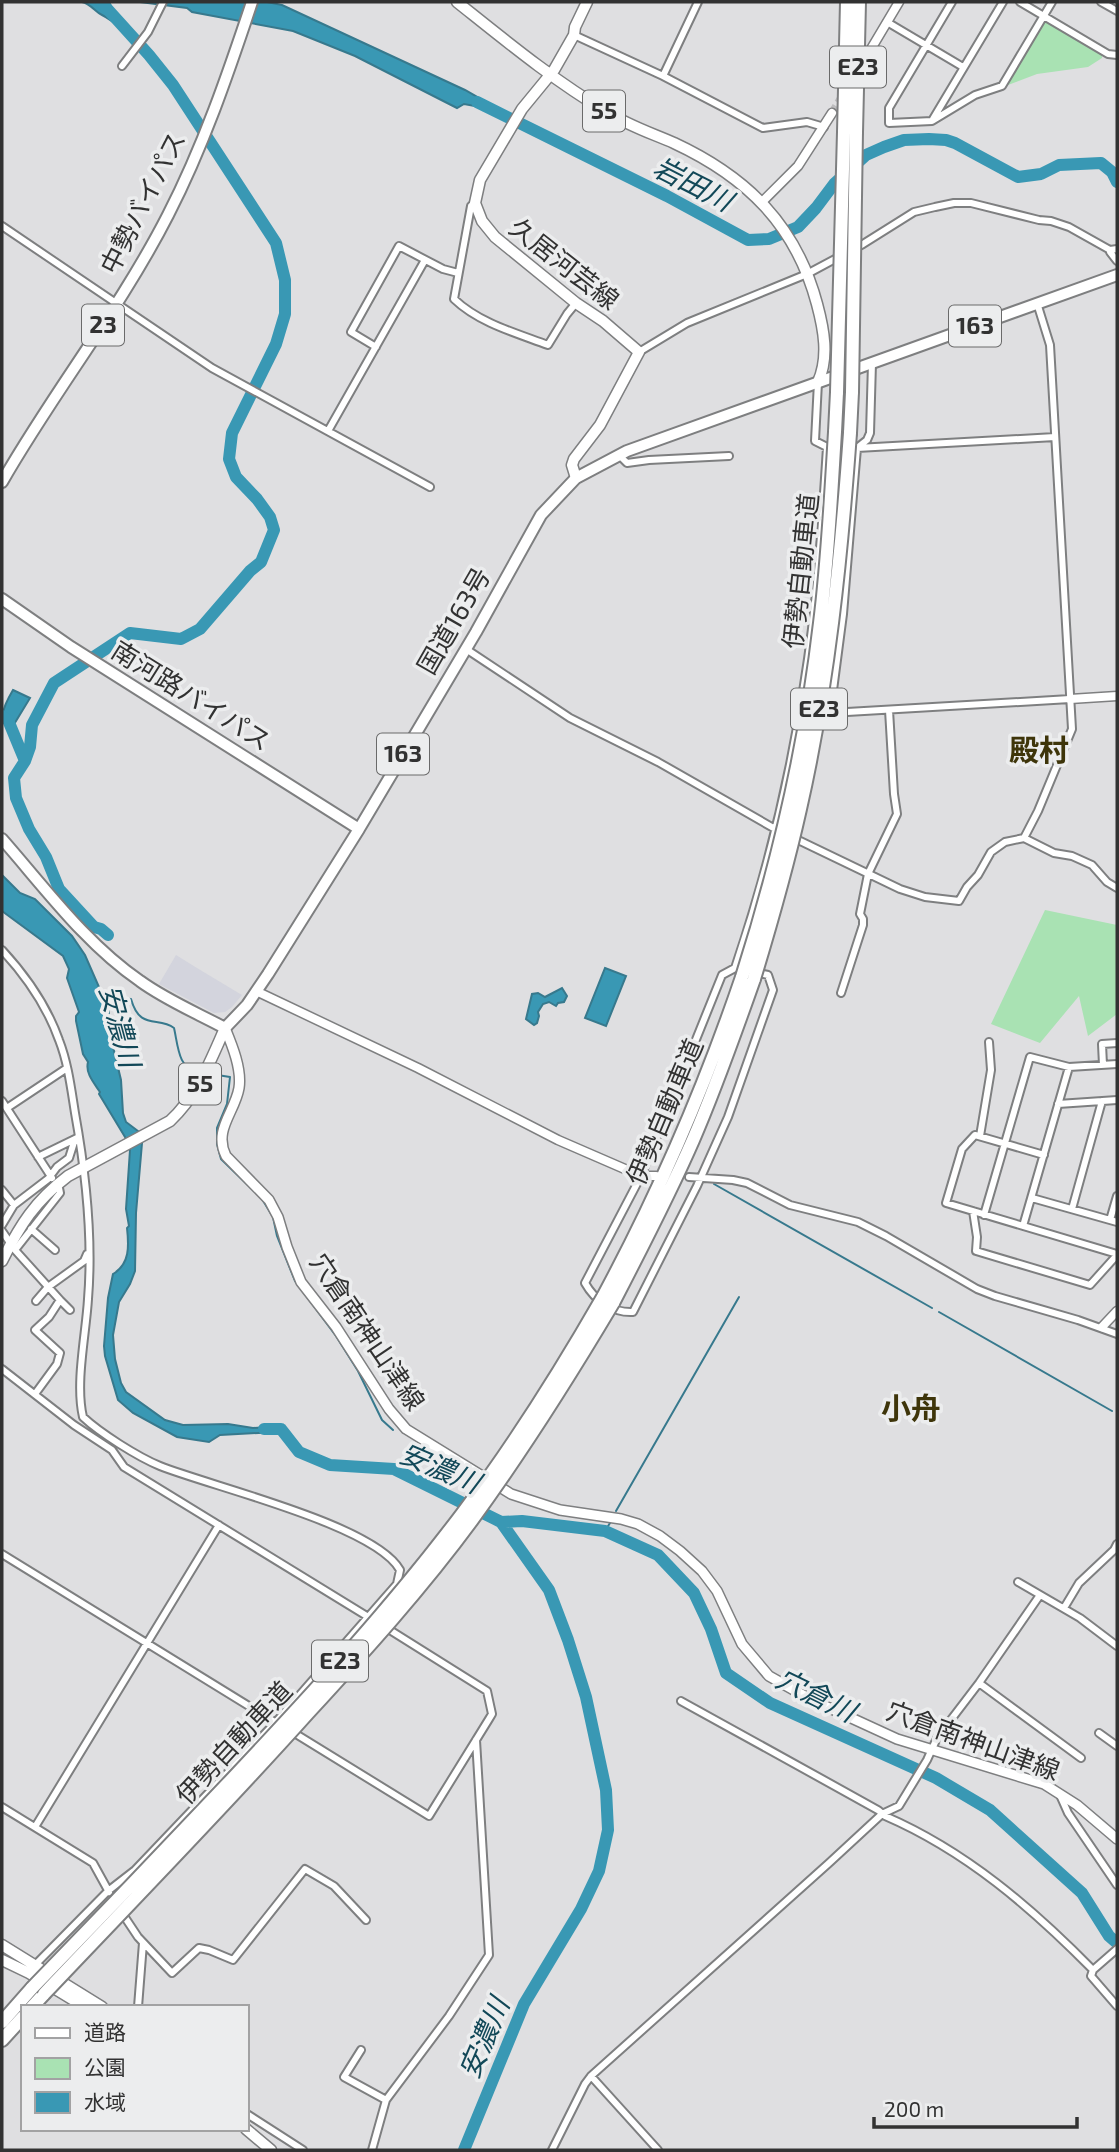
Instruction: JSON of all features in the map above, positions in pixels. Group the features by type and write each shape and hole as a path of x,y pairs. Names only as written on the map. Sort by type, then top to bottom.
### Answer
{"highway":[{"name":"中勢バイパス","path":"2,482 117,302 168,214 212,116 252,2"},
{"name":"伊勢自動車道","path":"744,975 780,889 800,809 821,701 843,528 852,392 847,2"},
{"name":"伊勢自動車道","path":"32,2005 34,1989 357,1642 461,1514 519,1434 643,1246 693,1140 735,1035 744,975 773,873 805,724 830,527 859,2"},
{"name":"国道163号","path":"225,1028 256,991 359,828 466,649 541,515 576,478 618,455 1117,275"},
{"name":"南河路バイパス","path":"2,600 71,648 359,828"},
{"path":"2,839 81,928 129,973 225,1028"},
{"name":"伊勢自動車道","path":"2,2022 283,1741 366,1650 471,1521 528,1440 608,1300"},
{"path":"2,2012 34,1989"},
{"path":"2,2039 21,2019"}],"main road":[{"name":"55","path":"457,2 549,76 618,119 674,144 714,166 741,184 770,211 791,240 806,270 819,313 824,342 824,367 818,382"},
{"name":"55","path":"475,203 480,180 522,109 554,70 574,34 587,2"},
{"name":"久居河芸線","path":"475,203 482,221 495,237 639,352"},
{"path":"576,478 572,465 574,459 600,425 639,352"},
{"name":"55","path":"2,1261 13,1247 34,1206 53,1187 159,1128 183,1109 197,1089 225,1028"},
{"name":"穴倉南神山津線","path":"225,1028 234,1053 239,1084 237,1096 223,1129 223,1150 268,1200 278,1217 286,1247 301,1282 336,1327 389,1409 406,1429 511,1494 560,1510 631,1522 660,1536 702,1571 716,1591 742,1644 769,1676 810,1699 897,1739 1044,1784 1077,1805 1117,1839"},
{"path":"2,1945 99,2005"},
{"path":"2,1960 82,2005"},
{"path":"248,2131 271,2150"}],"street":[{"path":"122,66 148,32 163,2"},
{"path":"663,76 698,2"},
{"path":"871,48 899,2"},
{"path":"952,2 889,108 889,123 932,121 975,95 1002,86 1052,2"},
{"path":"932,121 1003,2"},
{"path":"1020,2 1108,54 1117,55"},
{"path":"1101,2 1117,12"},
{"path":"887,22 963,68"},
{"path":"574,34 763,128 807,122 824,127"},
{"path":"761,203 798,166 832,113"},
{"path":"639,352 696,318 863,244 915,212 963,202 1060,223 1114,249 1110,252 1117,261"},
{"path":"475,203 471,206 454,299 462,307 513,333 548,345 576,303"},
{"path":"2,226 202,361 430,487"},
{"path":"376,347 351,332 399,246 443,269 458,273"},
{"path":"328,431 425,260"},
{"path":"1024,838 1072,729 1050,345 1037,303"},
{"path":"872,363 870,433 867,440 857,448 843,614 830,713 1117,696"},
{"path":"818,382 815,440 827,447 857,448 1055,437"},
{"path":"744,975 752,918 787,777 809,653 827,447"},
{"path":"618,455 627,463 729,456"},
{"path":"466,649 570,718 658,762 774,828 868,874 925,897 959,901 991,852 1005,842 1024,838 1054,853 1072,856 1092,864 1107,883 1117,888"},
{"path":"841,993 863,925 860,914 868,874 897,814 889,710"},
{"path":"2,950 38,997 59,1039 67,1068 84,1168 89,1249 89,1298 80,1395 83,1416 158,1465 329,1524 387,1555 395,1561 400,1570 400,1579 276,1722 135,1870 108,1891 35,1965"},
{"path":"722,975 744,975 768,975 773,990 729,1117 634,1312 620,1313 593,1296 585,1283 641,1176 722,975"},
{"path":"256,991 418,1068 558,1140 641,1176 656,1176"},
{"path":"980,1136 991,1070 989,1042"},
{"path":"1103,1065 1102,1044 1117,1043"},
{"path":"984,1215 1030,1057 1069,1067 1117,1065"},
{"path":"1023,1226 1069,1067"},
{"path":"6,1108 67,1068"},
{"path":"1058,1104 1117,1100"},
{"path":"2,1101 51,1177"},
{"path":"1072,1209 1102,1101"},
{"path":"973,1212 976,1251 1090,1285 1117,1256 946,1203 962,1149 975,1135 1044,1155"},
{"path":"38,1157 77,1138"},
{"path":"2,1225 14,1205 51,1177 57,1167 69,1158 77,1138"},
{"path":"689,1177 733,1180 790,1205 858,1222 977,1289 1117,1334"},
{"path":"13,1247 60,1193 60,1188"},
{"path":"2,1190 14,1205"},
{"path":"1032,1198 1114,1221 1117,1196"},
{"path":"31,1229 55,1250"},
{"path":"2,1231 13,1247 70,1310"},
{"path":"36,1301 48,1287 85,1261 89,1249"},
{"path":"35,1394 57,1364 60,1353 35,1330 49,1317 60,1300"},
{"path":"1102,1327 1117,1311"},
{"path":"2,1369 70,1422 112,1450 124,1467 487,1691 492,1714 429,1816 2,1554"},
{"path":"70,1422 94,1425"},
{"path":"35,1827 219,1525"},
{"path":"1064,1608 1079,1583 1117,1544"},
{"path":"1018,1582 1064,1608 1117,1646"},
{"path":"552,2150 591,2076 882,1814 901,1804 937,1738 1040,1595"},
{"path":"979,1683 1081,1758"},
{"path":"681,1701 814,1773 976,1867 1026,1906 1095,1968"},
{"path":"1099,1732 1117,1746"},
{"path":"372,2150 386,2101 449,2016 489,1955 476,1740"},
{"path":"1060,1793 1068,1813 1117,1885"},
{"path":"2,1807 93,1863 127,1923 172,1973 199,1948 233,1960 305,1870 334,1886 366,1920"},
{"path":"138,2005 143,1943"},
{"path":"1117,1949 1095,1968 1091,1976 1117,2006"},
{"path":"361,2050 344,2077 386,2101"},
{"path":"591,2076 658,2150"},
{"path":"248,2115 303,2150"}],"shaded area":[{"path":"176,955 242,995 225,1012 214,1013 159,984"}],"green space":[{"path":"1048,22 1102,55 1102,58 1088,67 1037,74 1008,85 1043,23"},
{"path":"1045,910 1117,925 1117,1014 1088,1036 1079,996 1040,1043 991,1024"}],"water":[{"path":"82,2 109,2 122,29 88,4"},
{"path":"140,2 267,2 282,5 465,90 502,111 464,104 457,108 355,56 293,31 192,12 187,8"},
{"path":"13,690 30,698 13,726 18,735 13,737 3,714"},
{"path":"2,875 20,893 35,899 72,936 85,955 109,1010 108,1026 121,1080 123,1113 126,1122 138,1131 142,1143 136,1213 135,1271 119,1302 113,1335 121,1383 126,1392 165,1420 183,1425 228,1424 253,1428 283,1426 277,1432 220,1435 209,1442 177,1437 133,1413 118,1400 104,1346 113,1274 123,1265 127,1254 129,1226 126,1209 130,1150 89,1074 76,1021 79,1012 67,978 69,969 63,956 2,911"},
{"path":"605,968 626,976 606,1026 585,1018"},
{"path":"562,988 567,996 564,1002 556,1006 549,1002 543,1004 534,1025 526,1019 532,994 538,993 545,997"}],"waterway":[{"path":"25,761 30,747 32,725 54,683 130,633 181,639 200,629 261,562 274,530 270,517 236,477 229,459 232,433 276,344 285,314 285,280 276,243 173,85 101,2"},
{"name":"岩田川","path":"477,102 667,196 748,240 769,239 798,227 834,184 866,155 904,140 946,140 1018,177 1041,174 1059,165 1101,163 1112,172 1117,182"},
{"path":"2,716 8,720 25,761 14,778 16,798 29,829 46,857 59,889 94,927 108,935"},
{"path":"102,996 131,999 144,1019 174,1028 178,1049 186,1067 198,1073"},
{"path":"211,1074 230,1077 227,1104 217,1128 221,1159 255,1192"},
{"path":"714,1184 932,1308"},
{"path":"262,1199 273,1217 277,1236 295,1281 336,1336 358,1371 382,1420 393,1430"},
{"path":"616,1511 739,1297"},
{"path":"939,1312 1112,1411"},
{"name":"安濃川","path":"264,1429 281,1429 299,1452 330,1465 394,1469 501,1522 549,1590 586,1697 606,1790 608,1830 599,1871 581,1909 524,2004 464,2150"},
{"name":"穴倉川","path":"501,1522 522,1521 605,1531 658,1555 694,1593 711,1629 726,1673 770,1703 936,1778 990,1810 1082,1893 1109,1936 1117,1943"},
{"path":"605,1531 610,1523"}],"tunnel":[{"path":"832,113 844,93"}],"district":[{"name":"殿村","path":"1039,751"},
{"name":"小舟","path":"911,1409"}]}
